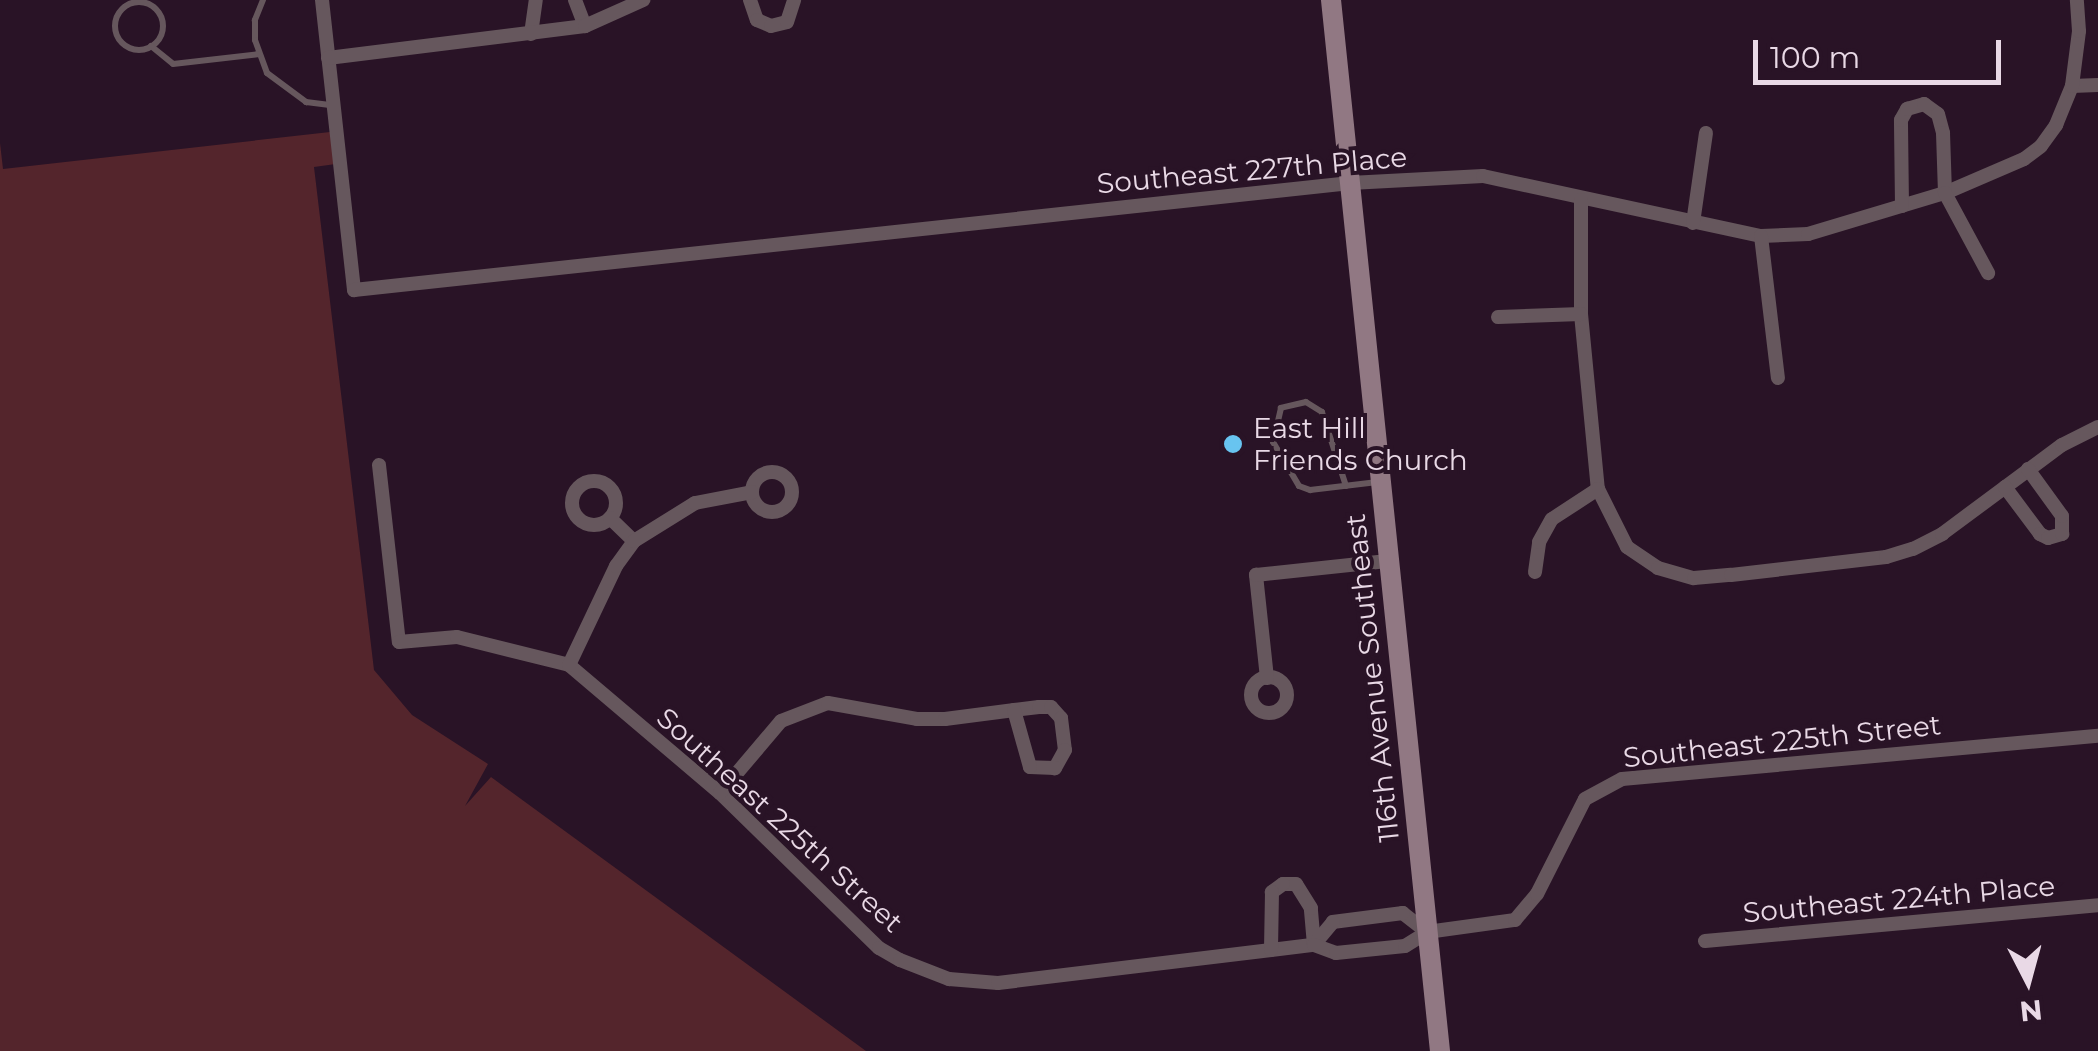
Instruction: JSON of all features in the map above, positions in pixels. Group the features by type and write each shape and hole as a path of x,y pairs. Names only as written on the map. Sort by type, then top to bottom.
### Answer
{"main road":[{"name":"116th Avenue Southeast","path":"1331,0 1440,1051"}],"street":[{"path":"322,0 333,105"},
{"path":"531,34 536,0"},
{"path":"575,0 586,26"},
{"path":"328,58 586,26 643,0"},
{"path":"750,0 757,20 771,26 788,22 794,0"},
{"name":"Southeast 227th Place","path":"333,105 354,290 1350,183 1483,176 1760,236 1808,234 1944,193 2024,159 2042,146 2056,125 2072,86 2079,31 2076,0"},
{"path":"2072,86 2098,85"},
{"path":"1902,206 1901,120 1906,109 1924,104 1938,114 1943,133 1944,193 1988,273"},
{"path":"1692,223 1706,133"},
{"path":"1582,200 1581,314 1598,489 1628,547 1658,568 1694,578 1900,553 1942,534 2028,470 2098,426"},
{"path":"1760,236 1778,378"},
{"path":"1498,316 1581,314"},
{"path":"379,464 399,642 457,638 569,665 616,566 634,541 695,503 752,492"},
{"path":"2006,486 2040,534 2048,538 2062,534 2062,516 2028,470"},
{"path":"1536,572 1539,542 1552,519 1598,489"},
{"path":"610,518 634,541"},
{"path":"1267,678 1256,575 1387,561"},
{"name":"Southeast 225th Street","path":"569,665 720,793 879,948 948,978 998,982 1314,945 1336,953 1388,948 1405,946 1427,932 1505,924 1525,913 1585,799 1622,779 2098,736"},
{"path":"720,793 781,721 828,703 931,719 1014,710 1051,706 1061,718 1065,750 1055,768 1030,768 1014,710"},
{"path":"1271,950 1269,901 1275,888 1290,882 1306,896 1314,945"},
{"name":"Southeast 224th Place","path":"1705,942 2098,906"},
{"name":"Southeast 225th Street","path":"1314,945 1333,922 1402,913 1427,932"}],"lane":[{"path":"263,0 255,20 259,54 267,73 306,102 333,105"},
{"path":"140,2 159,13 162,28 151,46 136,49 117,35 116,19 125,6 140,2"},
{"path":"151,46 172,64 259,54"},
{"path":"1346,486 1322,412 1306,402 1281,408 1273,442 1294,482 1310,490 1346,486 1380,482"}],"shaded area":[{"path":"339,131 343,163 314,167 374,670 412,715 488,764 465,806 491,777 866,1051 0,1051 0,143 3,169"}],"place":[{"name":"East Hill Friends Church","path":"1233,444"}]}
